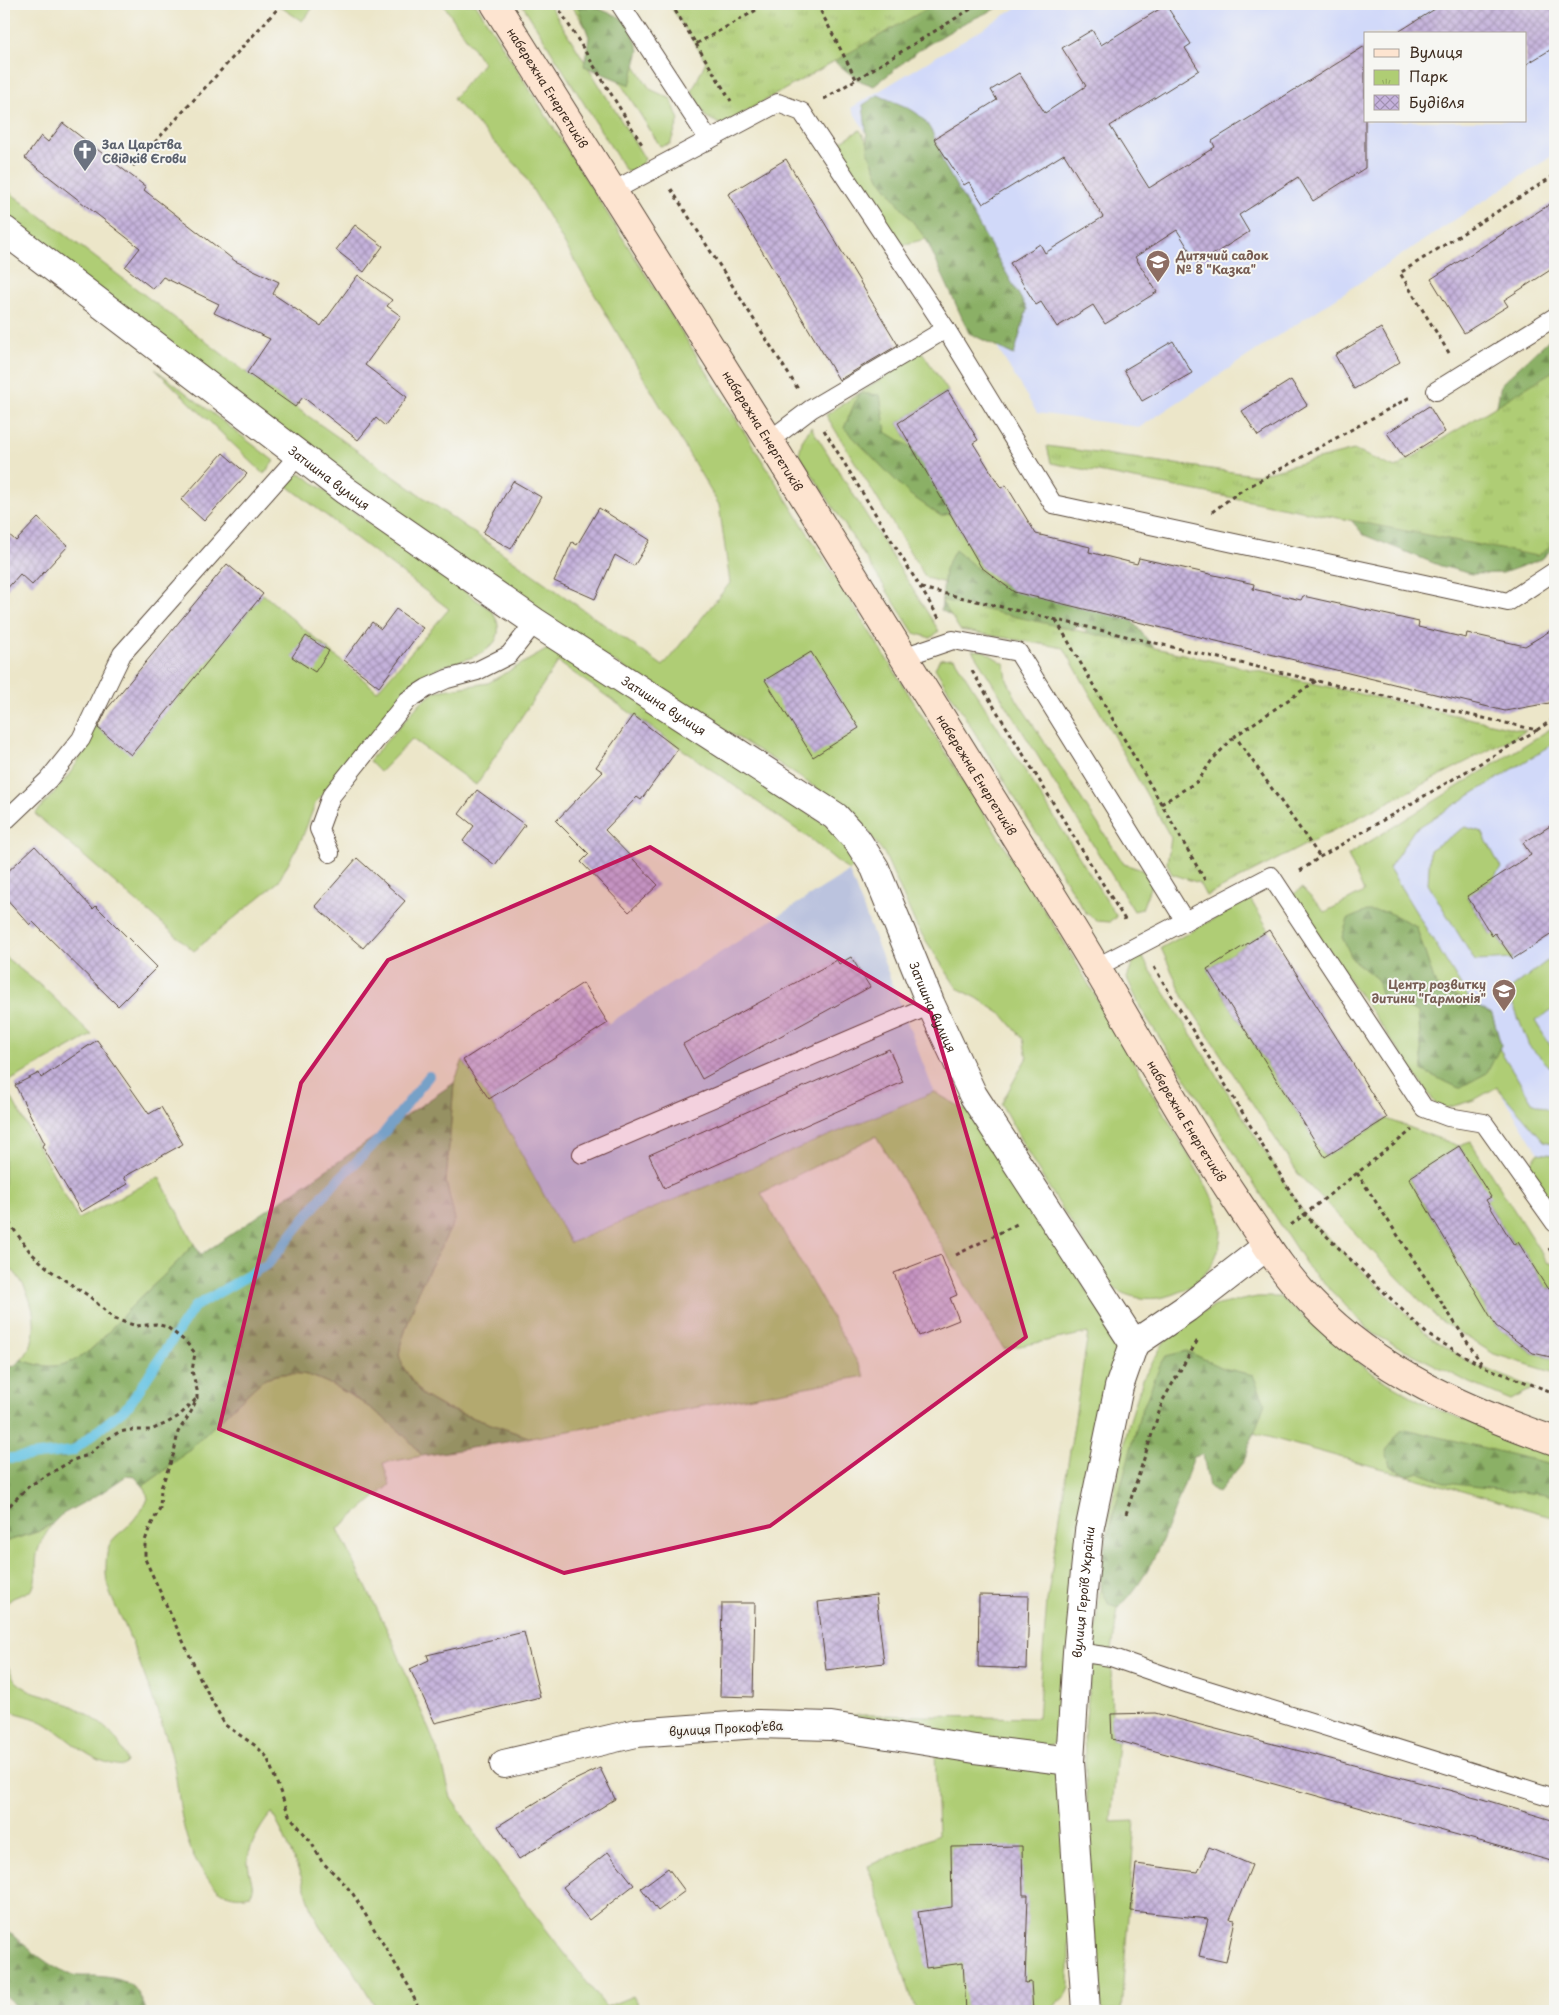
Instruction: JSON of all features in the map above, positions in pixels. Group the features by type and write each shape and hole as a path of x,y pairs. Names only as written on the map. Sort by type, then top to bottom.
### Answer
{"street":[{"name":"набережна Енергетиків","path":"495,4 770,440 902,657 1097,967 1210,1161 1267,1246 1310,1301 1356,1343 1381,1362 1437,1393 1555,1441"},
{"name":"Затишна вулиця","path":"4,230 346,491 535,622 835,816 858,840 875,868 931,1005 974,1095 1134,1344"},
{"path":"1134,1344 1187,1308 1267,1246"},
{"name":"вулиця Героїв України","path":"1086,2011 1070,1761 1077,1652 1089,1531 1119,1387 1134,1344"},
{"name":"вулиця Прокофʼєва","path":"504,1764 636,1733 757,1724 831,1726 975,1750 1070,1761"}],"lane":[{"path":"620,4 709,140"},
{"path":"613,192 778,103 802,112 946,329 1054,504 1508,602 1555,571"},
{"path":"1436,391 1555,317"},
{"path":"770,440 811,409 946,329"},
{"path":"4,822 48,780 80,739 122,654 299,455"},
{"path":"330,853 319,829 332,796 408,700 427,688 447,679 477,671 509,655 535,622"},
{"path":"902,657 953,640 1018,652 1185,921"},
{"path":"1097,967 1271,876 1424,1108 1448,1117 1484,1124 1555,1223"},
{"path":"582,1154 931,1005"},
{"path":"1077,1652 1111,1656 1189,1684 1555,1798"}],"path":[{"path":"133,166 282,4"},
{"path":"556,4 657,168 811,409 1304,1214 1428,1335 1484,1367 1555,1392"},
{"path":"671,4 744,121"},
{"path":"696,44 767,4"},
{"path":"817,4 856,79"},
{"path":"1443,359 1451,355 1400,273 1555,175"},
{"path":"1184,532 1240,492 1413,395"},
{"path":"921,588 1317,681 1538,730"},
{"path":"1056,620 1218,904"},
{"path":"1161,804 1198,781 1212,760 1235,736 1317,681"},
{"path":"1278,886 1320,857 1538,730 1555,718"},
{"path":"1235,736 1320,857"},
{"path":"1357,1173 1484,1367"},
{"path":"956,1255 1047,1209"},
{"path":"4,1216 31,1253 51,1271 89,1296 114,1319 136,1326 163,1325 177,1333 195,1354 192,1371 197,1398 192,1412 178,1432 174,1453 161,1488 160,1508 145,1541 145,1559 201,1680 226,1725 267,1756 290,1815 311,1842 322,1862 342,1880 353,1894 408,1985 420,2011"},
{"path":"4,1511 29,1486 73,1460 88,1455 119,1432 151,1430 179,1416 197,1398"}],"highlighted area":[{"path":"650,847 931,1013 1026,1337 770,1526 564,1573 219,1429 301,1083 388,960"}],"shaded area":[{"name":"Дитячий садок № 8 \"Казка\"","path":"1023,4 1555,4 1555,154 1140,427 1037,413 851,108"},
{"name":"Центр розвитку дитини \"Гармонія\"","path":"1555,741 1555,1158 1538,1153 1366,872 1371,853"},
{"path":"849,871 934,1092 570,1243 509,1131 489,1099"}],"green space":[{"path":"276,4 316,4 302,21"},
{"path":"443,4 476,4 1061,937 1207,1187 1216,1207 1220,1220 1221,1234 1215,1259 1205,1274 1192,1285 1177,1293 1160,1298 1143,1298 1126,1294 1111,1286 1036,1167 1001,1104 1027,1057 1023,1039 1003,1015 957,988 917,927 884,853 860,822 830,797 772,759 421,543 4,220 4,188 247,373 663,666 730,583 719,505 521,170 453,99 483,63"},
{"path":"522,4 549,4 645,159 635,173 626,171"},
{"path":"571,4 597,4 650,89 671,99 679,120 670,144 660,146"},
{"path":"577,4 588,4 628,21 639,50 630,85 584,66 589,37"},
{"path":"669,4 935,4 722,125 706,117 692,91 706,61"},
{"path":"852,4 1006,4 964,23 919,50 874,86 858,80 830,58"},
{"path":"878,95 914,111 927,123 936,140 943,163 1027,309 1014,355 969,333 926,239 879,178 869,154 863,105"},
{"path":"860,130 926,239 894,247 833,146"},
{"path":"1555,334 1555,370 1496,411 1501,384"},
{"path":"922,352 948,391 898,423 981,567 1014,592 999,597 926,578 826,415"},
{"path":"155,369 274,461 264,474"},
{"path":"1555,370 1555,544 1537,556 1051,463 1047,446 1254,475 1354,450 1395,468"},
{"path":"859,393 880,395 886,432 941,466 951,513 941,516 909,494 844,428"},
{"path":"811,427 939,631 931,638 914,633 799,454 802,441"},
{"path":"287,475 303,475 492,611 498,626 498,635 495,642 482,652 428,673 316,802 302,838 278,882 194,951 35,814 70,773 84,751 94,725 131,754 263,594 377,691 449,609 281,481"},
{"path":"1555,491 1555,546 1542,559 1503,573 1472,574 1441,566 1364,535 1351,520"},
{"path":"955,550 995,583 1128,616 1155,649 1134,668 1080,626 1034,641 968,625 941,610 945,569"},
{"path":"941,600 1526,731 1206,896 1199,883 1172,874 1167,863 1171,838 1064,648 960,630"},
{"path":"555,645 837,832 858,862 849,871 813,841 558,662 476,785 412,739 380,772 369,761 421,702 437,691 488,683"},
{"path":"972,650 984,651 1005,664 1007,680 1017,700 1124,864 1142,870 1152,882 1142,909 1134,911"},
{"path":"954,658 1117,917 1110,922 1097,921 1085,912 935,668 940,659"},
{"path":"1555,726 1555,743 1414,830 1389,868 1532,1102 1555,1112 1555,1144 1544,1141 1497,1087 1474,1100 1440,1110 1291,896 1302,888 1325,912 1364,892 1348,855"},
{"path":"1465,827 1482,832 1501,868 1492,880 1467,897 1491,935 1495,933 1513,959 1475,961 1428,884 1430,850"},
{"path":"1250,899 1269,930 1207,969 1325,1157 1387,1119 1459,1146 1409,1178 1496,1326 1532,1353 1555,1358 1555,1373 1494,1354 1438,1319 1299,1175 1184,998 1161,948"},
{"path":"1367,911 1388,912 1416,926 1436,986 1492,1014 1501,1045 1487,1073 1459,1088 1423,1071 1418,1012 1382,998 1377,979 1353,960 1342,937 1348,919"},
{"path":"1139,952 1305,1215 1428,1335 1470,1363 1534,1388 1511,1400 1468,1382 1372,1333 1308,1267 1141,1009 1127,978"},
{"path":"4,956 46,990 92,1035 4,1084"},
{"path":"1551,958 1555,971 1555,1008 1535,1021 1555,1053 1555,1072 1529,1046 1508,991"},
{"path":"463,1060 509,1131 570,1243 934,1092 980,1118 1114,1334 1117,1347 1089,1470 1064,1722 1057,1741 1043,1751 813,1716 870,1715 1038,1718 1047,1601 1088,1333 1004,1349 876,1136 761,1193 865,1376 531,1438 445,1408 422,1395 403,1367 399,1355 401,1343 420,1287 455,1220 446,1182 454,1083"},
{"path":"454,1083 446,1182 455,1220 420,1287 401,1343 399,1355 403,1367 422,1395 444,1408 531,1438 422,1456 401,1432 370,1408 337,1387 307,1375 296,1373 280,1374 265,1378 191,1448 143,1486 135,1477 126,1476 101,1493 61,1515 52,1524 37,1532 4,1542 4,1368 14,1366 21,1360 41,1365 66,1364 82,1356 97,1344 194,1244 201,1255"},
{"path":"4,1084 78,1219 159,1177 194,1244 97,1344 82,1356 66,1364 41,1365 21,1360 29,1349 33,1337 34,1323 28,1295 22,1282 14,1271 4,1263"},
{"path":"1471,1142 1547,1262 1555,1265 1555,1290 1547,1288 1518,1242 1514,1245 1486,1200 1490,1197 1459,1146"},
{"path":"1538,1153 1555,1155 1555,1219 1523,1175"},
{"path":"1257,1297 1280,1297 1374,1375 1431,1407 1555,1454 1555,1517 1178,1412 1128,1540 1111,1657 1112,1739 1118,1741 1111,1822 1135,1821 1121,2011 1100,2011 1095,1970 1084,1735 1107,1526 1129,1423 1143,1379 1164,1342 1186,1319 1218,1305"},
{"path":"1187,1351 1223,1368 1253,1375 1265,1403 1244,1461 1218,1493 1209,1487 1203,1454 1194,1457 1172,1517 1154,1558 1131,1594 1118,1608 1109,1605 1100,1586 1103,1554 1140,1415 1166,1356"},
{"path":"279,1374 307,1375 336,1387 370,1408 401,1432 422,1456 383,1463 390,1485 338,1529 393,1642 441,1759 451,1798 498,1867 606,2007 633,1996 641,2011 378,2011 350,1964 321,1929 301,1876 272,1813 252,1844 248,1858 253,1890 250,1895 232,1896 218,1889 212,1884 197,1862 185,1833 168,1742 137,1656 108,1587 106,1572 107,1552 109,1545 134,1520 148,1499 143,1486 191,1448 265,1378"},
{"path":"1406,1429 1555,1465 1555,1496 1446,1483 1418,1472 1407,1476 1390,1466 1386,1451 1401,1431"},
{"path":"52,1524 38,1550 35,1581 32,1590 13,1598 4,1605 4,1542 37,1532"},
{"path":"4,1656 13,1678 22,1686 77,1708 98,1722 116,1740 127,1762 123,1766 111,1764 91,1756 43,1722 4,1709"},
{"path":"935,1751 1059,1767 1069,1875 1069,1987 1065,1995 1050,2011 916,2011 868,1866 938,1835"},
{"path":"4,1928 55,1968 67,1974 113,1978 128,1983 143,2001 146,2011 22,2011 4,1995"}],"building":[{"path":"1443,4 1555,4 1555,47 1526,64 1526,32 1398,32"},
{"path":"1166,5 1191,44 1185,48 1199,70 1110,126 1149,188 1215,147 1212,141 1364,47 1365,168 1313,201 1298,177 1239,215 1249,232 1198,264 1177,230 1135,257 1157,292 1105,324 1093,305 1057,327 1041,302 1036,305 1010,263 1040,244 1045,253 1103,217 1064,154 983,204 969,182 964,185 934,139 997,100 991,90 1019,73 1045,113 1086,86 1062,48 1092,30 1101,45"},
{"path":"63,123 146,187 144,190 235,261 279,282 273,294 321,326 358,275 392,300 387,306 401,316 365,365 407,397 385,426 376,418 358,440 303,397 295,407 247,373 270,339 214,313 219,304 163,277 153,289 125,267 140,248 25,158 41,136 48,142"},
{"path":"786,159 898,345 839,380 728,194"},
{"path":"1555,201 1555,267 1504,300 1508,306 1464,333 1431,279"},
{"path":"355,225 383,246 364,272 336,250"},
{"path":"1381,328 1400,362 1354,389 1335,355"},
{"path":"1173,341 1192,373 1142,401 1124,370"},
{"path":"1291,380 1307,405 1258,436 1242,411"},
{"path":"948,391 978,440 973,443 1001,488 1006,485 1036,534 1090,547 1089,552 1137,564 1139,558 1254,584 1253,589 1301,600 1303,596 1419,622 1418,627 1466,638 1467,633 1525,646 1555,628 1555,702 1505,711 1014,592 981,567 898,423"},
{"path":"1429,406 1445,432 1404,458 1387,433"},
{"path":"223,453 247,474 204,521 181,500"},
{"path":"513,481 541,497 511,549 483,533"},
{"path":"599,508 650,540 634,566 615,555 595,599 554,581 572,542 577,545"},
{"path":"38,518 68,546 32,585 20,574 4,592 4,530 16,541"},
{"path":"227,564 263,594 131,755 98,728 107,709"},
{"path":"396,609 423,628 379,687 344,660 372,622 381,629"},
{"path":"306,636 329,651 315,672 292,657"},
{"path":"811,652 859,728 813,757 765,680"},
{"path":"633,715 678,749 641,800 637,797 605,830 658,885 629,912 581,862 589,854 556,821 603,772 596,767"},
{"path":"477,790 525,825 495,865 463,841 474,826 459,814"},
{"path":"1555,823 1555,932 1513,959 1495,933 1492,936 1467,896 1531,855 1523,843"},
{"path":"35,846 93,909 96,906 157,967 118,1006 33,922 30,925 4,896 4,875"},
{"path":"357,858 405,901 363,948 315,906"},
{"path":"1269,930 1387,1118 1325,1157 1207,969"},
{"path":"851,957 870,987 702,1079 683,1044 837,960 839,964"},
{"path":"583,983 608,1023 489,1099 463,1060"},
{"path":"97,1040 149,1114 161,1107 183,1144 124,1177 128,1184 81,1212 42,1146 45,1144 15,1085 39,1073 41,1078"},
{"path":"889,1049 903,1082 664,1188 649,1155"},
{"path":"1459,1146 1491,1197 1486,1200 1514,1245 1518,1242 1547,1288 1555,1290 1555,1358 1533,1353 1496,1326 1409,1178"},
{"path":"941,1255 957,1295 950,1298 959,1320 919,1336 894,1273"},
{"path":"876,1595 884,1663 826,1670 818,1602"},
{"path":"979,1595 1029,1596 1027,1669 978,1667"},
{"path":"722,1603 755,1603 753,1697 720,1696"},
{"path":"524,1632 540,1697 435,1723 410,1669 429,1660 427,1655"},
{"path":"1155,1713 1479,1798 1555,1821 1555,1862 1112,1739 1111,1714"},
{"path":"600,1768 615,1799 519,1859 498,1826 564,1785"},
{"path":"1022,1846 1023,1895 1028,1895 1025,1983 1031,1982 1033,2011 966,2011 963,1963 926,1968 918,1912 952,1907 951,1847"},
{"path":"1209,1847 1252,1865 1230,1919 1235,1920 1226,1962 1199,1956 1208,1919 1131,1911 1136,1864 1198,1872"},
{"path":"608,1852 634,1885 589,1920 563,1887"},
{"path":"668,1868 685,1891 658,1911 641,1888"}],"waterway":[{"path":"4,1459 73,1451 129,1405 194,1307 268,1264 326,1192 379,1139 429,1076"}],"place":[{"name":"Зал Царства Свідків Єгови","path":"85,172"},
{"name":"Дитячий садок № 8 \"Казка\"","path":"1158,283"},
{"name":"Центр розвитку дитини \"Гармонія\"","path":"1504,1012"}]}
